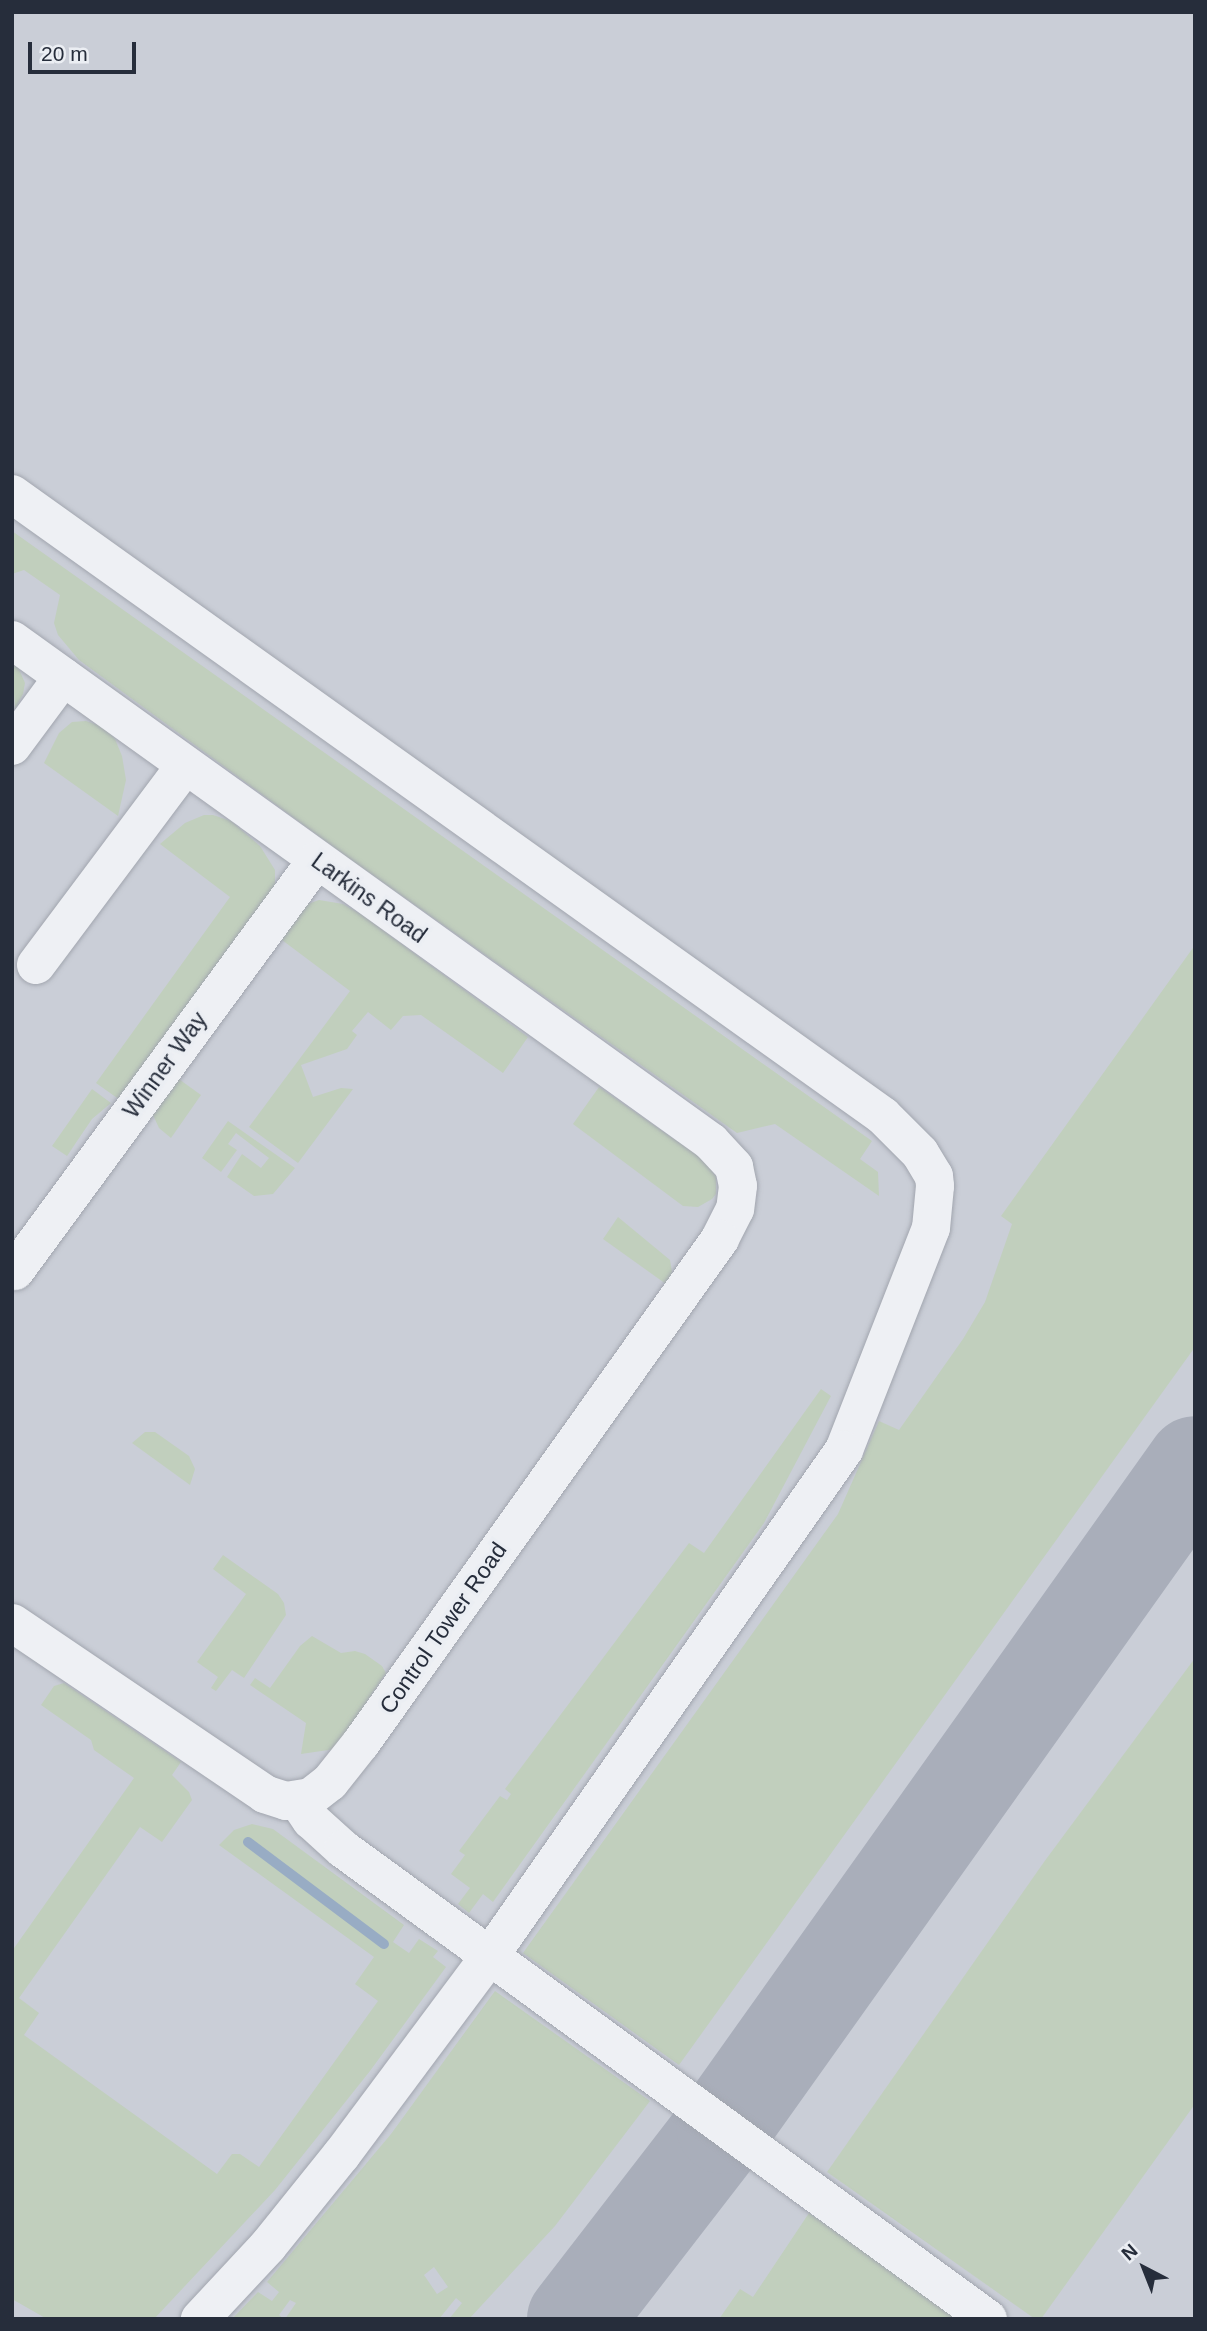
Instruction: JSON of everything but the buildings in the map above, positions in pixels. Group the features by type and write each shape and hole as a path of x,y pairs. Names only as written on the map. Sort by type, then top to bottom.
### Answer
{"lane":[{"path":"12,495 883,1116 910,1141 934,1176 936,1197 931,1228 844,1450 489,1957 342,2154 268,2246 200,2319"},
{"name":"Larkins Road","path":"12,640 725,1155"},
{"path":"12,746 63,677"},
{"path":"36,965 185,766"},
{"name":"Winner Way","path":"15,1271 316,860"},
{"name":"Control Tower Road","path":"298,1801 311,1797 330,1782 361,1743 720,1239 738,1198 736,1176 725,1155"},
{"path":"12,1623 265,1794 279,1801 298,1801 311,1820 344,1849 988,2319"}],"shaded area":[{"path":"12,12 1195,12 1195,2319 12,2319"}],"green space":[{"path":"12,531 872,1141 860,1159 878,1172 879,1196 775,1124 737,1133 346,856 79,660 58,635 54,623 60,595 24,570 12,574"},
{"path":"12,663 18,667 25,683 15,709"},
{"path":"86,721 104,727 115,739 122,756 126,780 118,816 44,763 59,733 72,722"},
{"path":"204,815 231,821 260,846 275,870 275,890 120,1100 96,1083 230,897 160,844 185,823"},
{"path":"319,900 343,904 362,915 528,1037 503,1073 421,1015 403,1016 391,1030 368,1012 352,1031 357,1035 347,1049 301,1065 313,1097 341,1088 353,1089 298,1163 249,1127 350,991 278,937 299,907"},
{"path":"1195,945 1195,1347 679,2065 523,1953 838,1514 879,1421 899,1430 963,1339 985,1302 1012,1224 1001,1216"},
{"path":"176,1077 201,1095 171,1138 159,1128 152,1113"},
{"path":"599,1087 704,1160 716,1177 716,1194 712,1199 698,1207 683,1206 573,1124"},
{"path":"92,1089 111,1103 92,1119 67,1156 52,1146"},
{"path":"228,1121 295,1168 273,1194 254,1196 227,1177 242,1154 261,1168 269,1158 236,1133 228,1144 237,1150 221,1172 202,1158"},
{"path":"618,1217 670,1260 672,1272 666,1284 603,1239"},
{"path":"821,1389 831,1396 764,1523 493,1902 483,1894 469,1913 458,1904 470,1888 451,1874 465,1855 459,1851 500,1796 507,1800 511,1794 505,1789 689,1543 704,1553"},
{"path":"145,1432 155,1432 189,1456 195,1469 190,1485 132,1443"},
{"path":"223,1555 278,1594 284,1603 286,1615 244,1678 232,1670 216,1691 211,1688 218,1677 197,1662 246,1594 213,1569"},
{"path":"312,1636 341,1653 355,1651 365,1654 382,1666 386,1673 335,1749 301,1754 306,1723 250,1685 255,1678 270,1688 300,1646"},
{"path":"1195,1658 1195,2104 1041,2319 1035,2319 827,2172 1044,1862"},
{"path":"64,1683 181,1762 172,1775 189,1792 192,1800 162,1842 140,1827 19,1998 39,2013 24,2035 217,2174 232,2154 240,2154 259,2167 378,2001 355,1984 374,1957 219,1845 234,1830 252,1824 273,1829 404,1925 393,1942 409,1953 419,1939 438,1951 433,1957 446,1967 370,2071 275,2190 154,2319 47,2319 12,2299 12,1951 134,1778 94,1750 91,1740 41,1705 54,1686"},
{"path":"495,1991 650,2101 555,2226 469,2319 449,2319 462,2303 456,2298 439,2319 285,2319 296,2303 290,2300 279,2315 284,2319 232,2319 258,2292 272,2301 279,2292 267,2282 391,2134","holes":["434,2267 448,2287 437,2294 424,2275"]},
{"path":"809,2213 959,2319 719,2319 740,2289 753,2297"}],"waterway":[{"path":"248,1842 384,1944"}],"taxiway":[{"path":"575,2319 724,2126 1195,1464"}]}
